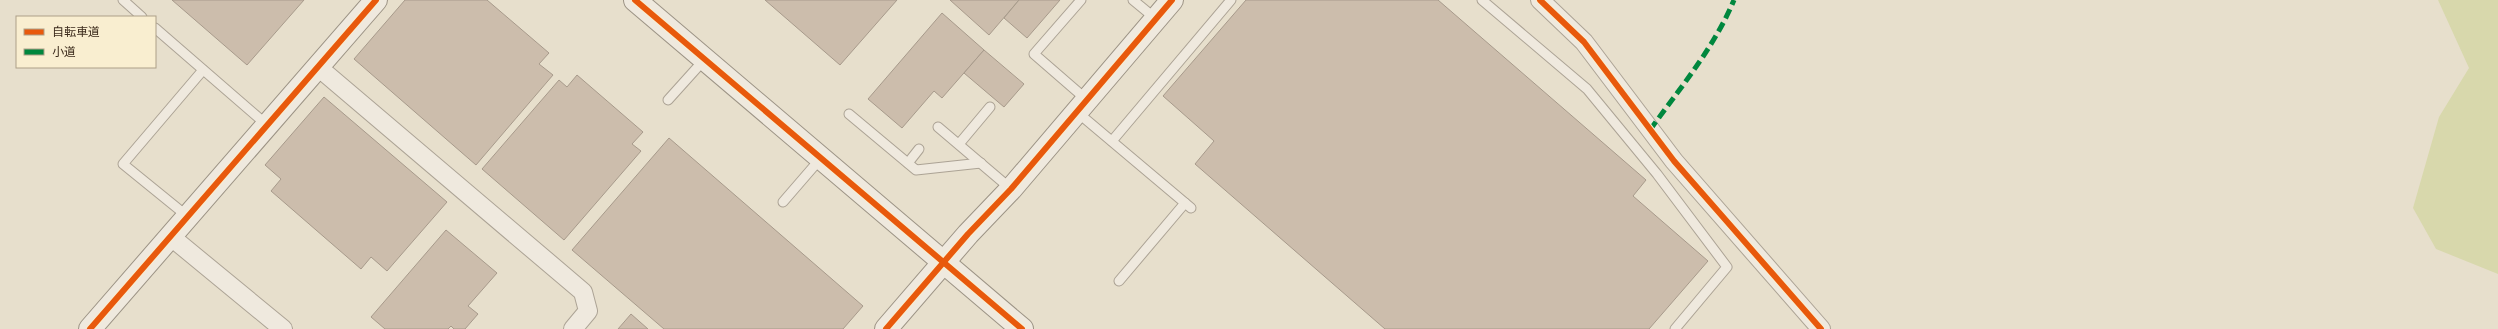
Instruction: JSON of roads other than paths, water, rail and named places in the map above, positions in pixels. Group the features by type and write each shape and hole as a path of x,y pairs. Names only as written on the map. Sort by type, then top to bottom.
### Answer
{"street":[{"path":"90,329 376,0"},
{"path":"886,329 1011,189 1172,0"},
{"path":"1540,0 1584,42 1674,161 1821,329"},
{"path":"639,1 704,60 1022,329"},
{"path":"318,67 583,292 588,311 573,329"},
{"path":"170,236 283,329"}],"lane":[{"path":"123,0 141,16"},
{"path":"1081,0 1034,54 1112,141 1188,206 1151,250 1119,281"},
{"path":"1133,0 1156,19"},
{"path":"1112,141 1231,0"},
{"path":"1482,0 1587,89 1657,174 1727,267 1675,329"},
{"path":"156,29 266,125"},
{"path":"668,100 704,60"},
{"path":"187,216 123,164 203,70"},
{"path":"959,144 990,107"},
{"path":"849,114 916,170 981,163"},
{"path":"938,127 1011,189"},
{"path":"908,163 919,149"},
{"path":"783,202 821,158"}]}
